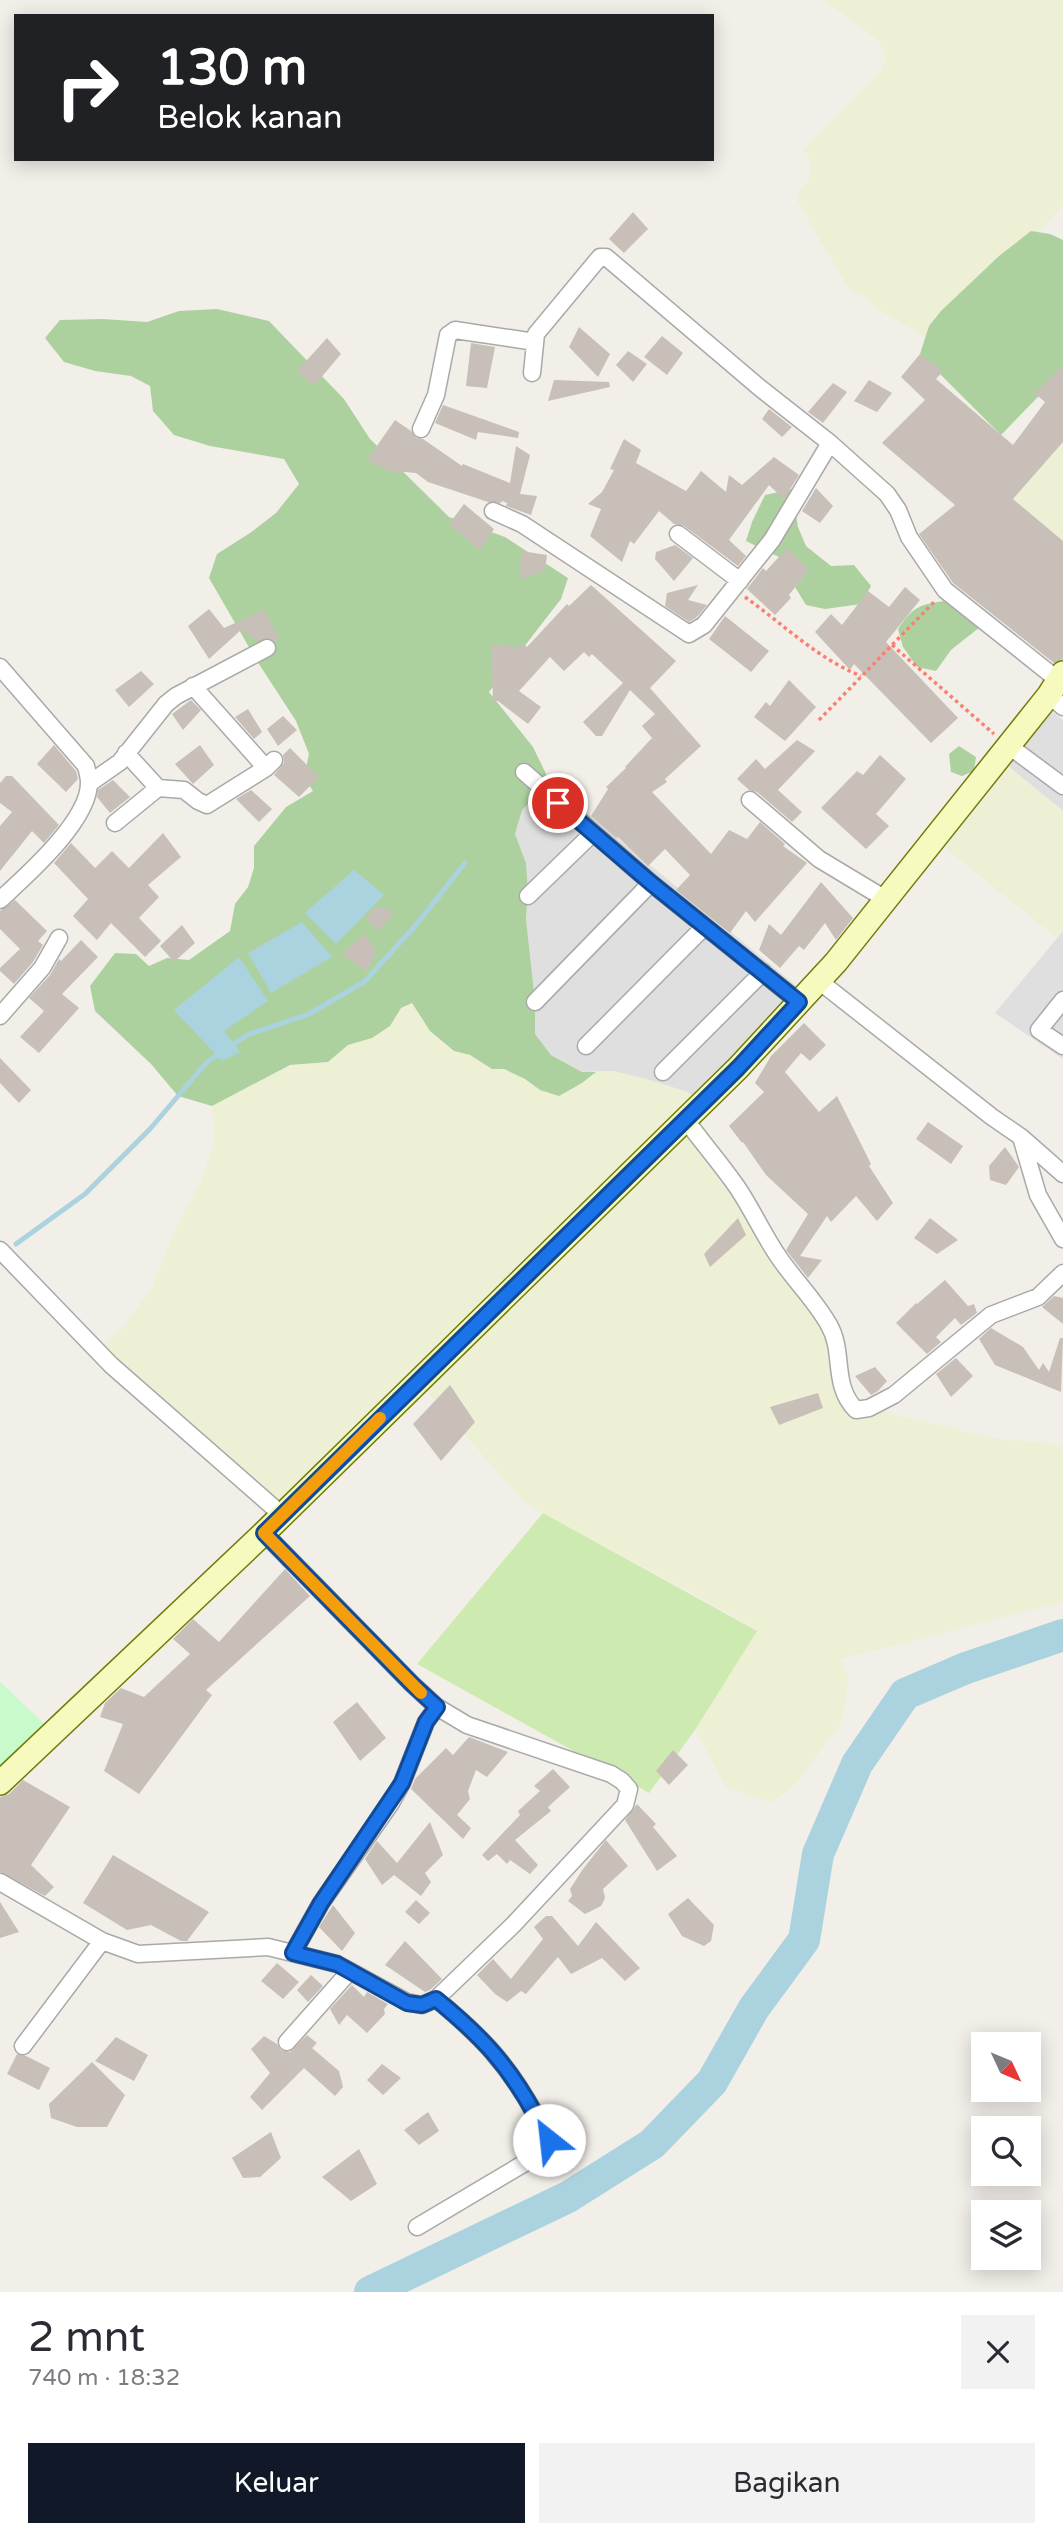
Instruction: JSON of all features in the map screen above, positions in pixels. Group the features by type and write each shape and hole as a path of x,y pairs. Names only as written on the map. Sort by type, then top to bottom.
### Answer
{"street":[{"path":"0,1783 264,1533 738,1068 819,981 887,901 1058,689 945,590 909,537 898,510 887,494 830,443 760,388 606,257 600,257 536,334 532,373"},
{"path":"421,429 436,396 448,335 455,330 535,342"},
{"path":"494,511 522,524 689,634 704,625 772,540 830,443"},
{"path":"678,534 737,585"},
{"path":"90,783 120,762 166,704 193,686 267,649"},
{"path":"0,667 86,765 90,783 81,811 36,866 0,900"},
{"path":"126,753 158,788 184,790 207,805 270,764 193,686"},
{"path":"1009,747 1063,786"},
{"path":"524,772 592,834 799,1002"},
{"path":"115,823 158,788"},
{"path":"750,800 819,859 887,901"},
{"path":"528,896 592,834"},
{"path":"535,1002 651,883"},
{"path":"586,1046 704,927"},
{"path":"0,1016 42,968 59,938"},
{"path":"663,1072 763,972"},
{"path":"819,981 1021,1137 1063,1174"},
{"path":"1063,1000 1039,1030 1063,1046"},
{"path":"685,1119 737,1187 778,1257 810,1294 831,1328 836,1343 841,1385 848,1401 856,1410 869,1408 894,1395 991,1315 1038,1297 1063,1273"},
{"path":"1021,1137 1038,1195 1063,1239"},
{"path":"0,1250 111,1365 282,1515"},
{"path":"0,1882 102,1941 138,1954 268,1947 337,1964 407,2003 422,2005 436,1999 513,1924 625,1805 629,1789 611,1774 467,1725 437,1707 264,1533"},
{"path":"293,1953 321,1903 402,1783 426,1722 437,1707"},
{"path":"23,2046 102,1941"},
{"path":"287,2042 350,1971"},
{"path":"417,2227 528,2161 544,2149 549,2140 523,2091 502,2062 475,2031 436,1999"}],"path":[{"path":"737,585 795,636 848,671 862,676"},
{"path":"819,720 945,590"},
{"path":"892,645 1009,747"}],"shaded area":[{"path":"1050,710 1063,720 1063,811 1009,767"},
{"path":"550,782 806,994 701,1104 613,1071 582,1072 550,1054 535,1034 535,1001 526,919 526,863 515,834 521,810"},
{"path":"1063,931 1063,1059 995,1013"}],"green space":[{"path":"824,0 1063,0 1063,205 1043,228 940,328 925,337 849,289 797,201 799,192 810,178 811,163 804,149 882,70 886,58 879,41"},
{"path":"1031,231 1050,234 1063,240 1063,371 1001,435 920,354 929,326 941,311 999,256"},
{"path":"217,309 269,321 344,399 370,439 449,517 505,537 568,578 561,599 489,692 533,747 550,782 522,810 515,834 526,863 526,919 535,1001 535,1034 551,1055 582,1072 596,1072 559,1096 540,1090 504,1069 492,1069 470,1055 454,1051 430,1031 412,1003 401,1008 390,1026 372,1038 348,1045 328,1062 290,1065 212,1106 178,1096 151,1064 95,1011 90,986 115,953 136,954 149,966 167,958 189,960 230,931 235,904 248,887 254,868 254,846 286,807 313,791 304,777 309,754 296,721 257,661 209,578 217,554 276,513 299,484 284,459 210,446 174,435 153,411 150,386 131,376 95,371 64,362 45,338 60,320 147,322 179,311"},
{"path":"1063,442 1063,543 1013,499"},
{"path":"792,489 798,527 806,546 831,566 854,565 871,586 861,604 825,609 806,605 795,587 808,571 746,541 765,495"},
{"path":"944,601 980,627 951,650 936,671 917,667 903,647 898,629 917,608"},
{"path":"959,746 976,757 974,771 962,776 951,772 949,754"},
{"path":"1009,767 1063,811 1063,931 1057,938 945,848"},
{"path":"412,1003 430,1031 454,1051 469,1055 492,1069 502,1069 525,1079 540,1090 558,1095 597,1072 613,1071 688,1092 701,1104 685,1119 809,1294 856,1410 869,1408 992,1438 1063,1445 1063,1602 840,1659 849,1679 842,1722 796,1784 772,1802 726,1787 695,1730 756,1631 730,1614 526,1504 418,1382 280,1517 97,1350 124,1326 151,1289 180,1219 202,1179 214,1141 212,1106 289,1066 328,1062 348,1045 372,1038 390,1027 401,1009"},
{"path":"543,1513 757,1631 695,1730 649,1793 417,1664"},
{"path":"0,1682 53,1732 0,1784"}],"water":[{"path":"354,870 384,895 336,944 305,913"},
{"path":"302,922 332,957 271,993 248,953"},
{"path":"239,957 268,1001 224,1031 240,1052 222,1061 174,1010"}],"building":[{"path":"633,212 648,229 624,253 609,239"},
{"path":"579,327 610,354 598,377 569,347"},
{"path":"662,336 683,353 667,375 644,357"},
{"path":"327,338 341,354 314,386 297,371"},
{"path":"471,343 495,347 487,388 466,386"},
{"path":"628,351 647,364 633,382 616,365"},
{"path":"920,354 943,371 936,379 1013,445 1045,402 1034,393 1063,365 1063,442 1013,499 1063,541 1063,659 1054,663 953,583 919,534 955,505 882,443 925,400 901,377"},
{"path":"554,380 609,382 610,387 548,401"},
{"path":"869,380 892,393 877,412 854,401"},
{"path":"833,383 847,392 823,423 808,412"},
{"path":"443,405 519,432 518,438 478,432 476,440 435,423"},
{"path":"769,409 792,427 782,437 762,419"},
{"path":"395,420 416,438 423,439 462,466 463,464 510,483 516,446 530,455 520,494 537,496 531,515 506,506 507,503 502,501 488,502 428,482 416,473 393,473 367,460"},
{"path":"624,439 641,450 636,463 686,491 701,471 726,492 729,475 742,485 774,457 799,475 784,499 769,485 729,540 746,556 738,566 659,511 634,544 630,541 622,562 590,536 601,509 588,504 602,492 614,470 610,469"},
{"path":"816,488 833,506 820,523 802,511"},
{"path":"464,504 494,529 480,551 449,524"},
{"path":"675,545 693,558 674,581 655,559 656,552"},
{"path":"787,548 809,570 789,595 791,598 775,615 747,589 763,568 766,571"},
{"path":"521,551 547,555 545,571 520,579"},
{"path":"591,585 676,661 650,688 701,746 665,779 667,782 652,792 711,854 729,830 747,839 760,822 785,844 783,846 807,863 755,922 746,911 730,933 676,890 690,875 665,849 648,866 591,816 608,789 606,787 652,738 642,726 655,714 630,690 602,736 596,736 583,722 623,683 592,654 589,657 584,652 564,671 550,657 519,691 541,707 528,724 498,701 493,701 491,644 518,647 522,643 527,647 567,604 569,606"},
{"path":"698,585 688,600 707,605 697,617 689,622 665,606 667,593"},
{"path":"905,587 920,600 886,642 958,718 931,743 854,664 850,670 815,632 831,614 842,625 868,591 889,607"},
{"path":"209,609 224,628 264,610 279,638 275,642 267,638 257,641 241,630 209,659 188,626"},
{"path":"725,616 769,651 751,672 709,639"},
{"path":"141,671 154,684 129,707 115,690"},
{"path":"789,680 816,707 785,741 754,717 766,702 770,706"},
{"path":"191,700 201,710 183,730 172,714"},
{"path":"248,709 262,732 254,739 235,717"},
{"path":"283,716 297,730 278,746 267,729"},
{"path":"797,740 815,751 778,790 802,812 792,822 737,779 756,759 765,769"},
{"path":"54,745 76,771 78,779 66,792 37,764"},
{"path":"200,745 214,765 193,784 175,764"},
{"path":"290,748 319,777 299,797 274,775 284,763 283,755"},
{"path":"880,755 906,779 876,814 889,826 866,849 821,808 857,771 863,775"},
{"path":"6,776 12,776 59,825 44,843 32,831 0,871 0,826 12,812 0,803 0,783"},
{"path":"113,780 130,797 110,813 97,797 98,790"},
{"path":"251,790 272,809 259,822 236,799"},
{"path":"163,833 181,857 148,885 159,897 139,918 161,941 145,957 111,923 97,940 73,916 88,899 54,863 71,843 95,868 112,851 129,868"},
{"path":"821,882 853,918 836,940 825,923 804,950 799,946 780,968 759,950 769,924 781,935"},
{"path":"15,900 47,931 38,941 43,945 33,962 14,984 0,968 20,949 0,929 0,911"},
{"path":"375,907 395,911 378,931 366,918"},
{"path":"182,925 195,943 174,962 160,946"},
{"path":"365,934 376,952 367,971 341,954"},
{"path":"81,940 98,957 62,994 79,1008 39,1053 20,1037 44,1011 29,998 50,975 59,959 61,961"},
{"path":"804,1023 826,1045 810,1061 801,1053 785,1072 819,1112 837,1096 871,1164 869,1166 893,1203 877,1221 856,1196 831,1222 827,1216 800,1256 822,1260 808,1278 786,1250 808,1214 766,1175 729,1126 764,1092 755,1083 771,1056"},
{"path":"0,1058 31,1090 19,1103 0,1083"},
{"path":"928,1122 963,1146 951,1164 916,1139"},
{"path":"1005,1147 1019,1167 1006,1185 990,1180 989,1166"},
{"path":"738,1218 746,1235 710,1267 704,1254"},
{"path":"930,1218 958,1240 937,1254 914,1238"},
{"path":"945,1280 968,1306 974,1304 977,1313 961,1325 955,1318 936,1337 941,1342 927,1354 896,1323"},
{"path":"1054,1296 1063,1298 1063,1324 1042,1307"},
{"path":"991,1328 1023,1347 1039,1370 1043,1363 1049,1372 1060,1338 1063,1338 1061,1392 995,1365 979,1339"},
{"path":"956,1358 973,1376 951,1397 936,1374"},
{"path":"875,1367 887,1381 871,1395 855,1376"},
{"path":"450,1385 475,1422 441,1461 413,1424"},
{"path":"818,1393 823,1408 779,1425 770,1407"},
{"path":"285,1569 310,1596 206,1690 212,1695 139,1794 104,1771 123,1724 100,1717 105,1703 121,1688 144,1697 190,1654 173,1639 193,1619 219,1642"},
{"path":"357,1702 386,1738 360,1761 333,1722"},
{"path":"469,1737 508,1752 487,1777 476,1770 468,1791 470,1799 457,1815 471,1828 463,1839 411,1789 415,1779 446,1748 453,1755"},
{"path":"673,1750 688,1765 669,1785 656,1771"},
{"path":"553,1769 570,1787 548,1807 551,1811 515,1840 538,1865 530,1874 510,1860 507,1864 497,1854 488,1861 482,1855 520,1815 518,1811 540,1791 534,1786"},
{"path":"23,1780 70,1807 31,1865 54,1887 45,1896 0,1872 0,1797 9,1794"},
{"path":"637,1804 656,1824 653,1827 677,1856 657,1871 625,1820"},
{"path":"430,1822 443,1855 425,1873 431,1882 421,1896 394,1875 382,1885 365,1859 377,1841 397,1863"},
{"path":"606,1840 628,1866 603,1889 605,1898 601,1906 585,1914 568,1901 572,1896 570,1889"},
{"path":"113,1855 209,1912 187,1941 181,1941 151,1925 127,1930 83,1903"},
{"path":"688,1898 714,1925 711,1941 704,1946 682,1936 668,1914"},
{"path":"416,1900 430,1913 419,1924 405,1912"},
{"path":"0,1902 19,1932 0,1938"},
{"path":"333,1905 355,1933 342,1951 319,1927"},
{"path":"546,1916 552,1916 578,1946 596,1922 640,1968 625,1981 602,1958 571,1974 558,1957 526,1994 521,1991 507,2002 477,1975 493,1959 511,1979 543,1939 534,1927"},
{"path":"405,1941 442,1979 430,1990 425,1992 385,1965"},
{"path":"277,1963 299,1982 283,1999 261,1981"},
{"path":"311,1975 323,1986 308,2002 297,1990"},
{"path":"352,1985 364,1997 367,1992 388,2004 384,2009 385,2014 367,2033 347,2015 339,2025 330,2009"},
{"path":"307,2035 317,2043 312,2048 339,2071 343,2087 335,2096 304,2068 262,2110 250,2097 270,2073 251,2049 264,2036 281,2050 290,2052"},
{"path":"116,2037 148,2055 134,2081 95,2061"},
{"path":"17,2054 50,2068 39,2090 7,2074"},
{"path":"92,2062 125,2095 107,2127 77,2127 51,2118 49,2104"},
{"path":"382,2064 401,2078 383,2095 367,2080"},
{"path":"428,2112 439,2131 419,2145 404,2130"},
{"path":"271,2132 281,2158 260,2177 243,2178 232,2158"},
{"path":"359,2149 377,2184 351,2201 322,2177"}],"waterway":[{"path":"16,1244 85,1194 150,1129 207,1062 247,1035 309,1014 364,982 416,925 465,863"},
{"path":"370,2292 568,2197 652,2144 712,2082 754,2008 804,1940 818,1854 857,1764 905,1694 966,1668 1063,1635"}],"slow traffic":[{"path":"380,1418 264,1533 421,1693"}],"route":[{"path":"549,2140 523,2091 502,2062 475,2031 436,1999 422,2005 407,2003 337,1964 293,1953 341,1872 391,1803 422,1737 426,1722 437,1707 264,1533 738,1068 799,1002 651,883 558,803"}]}
